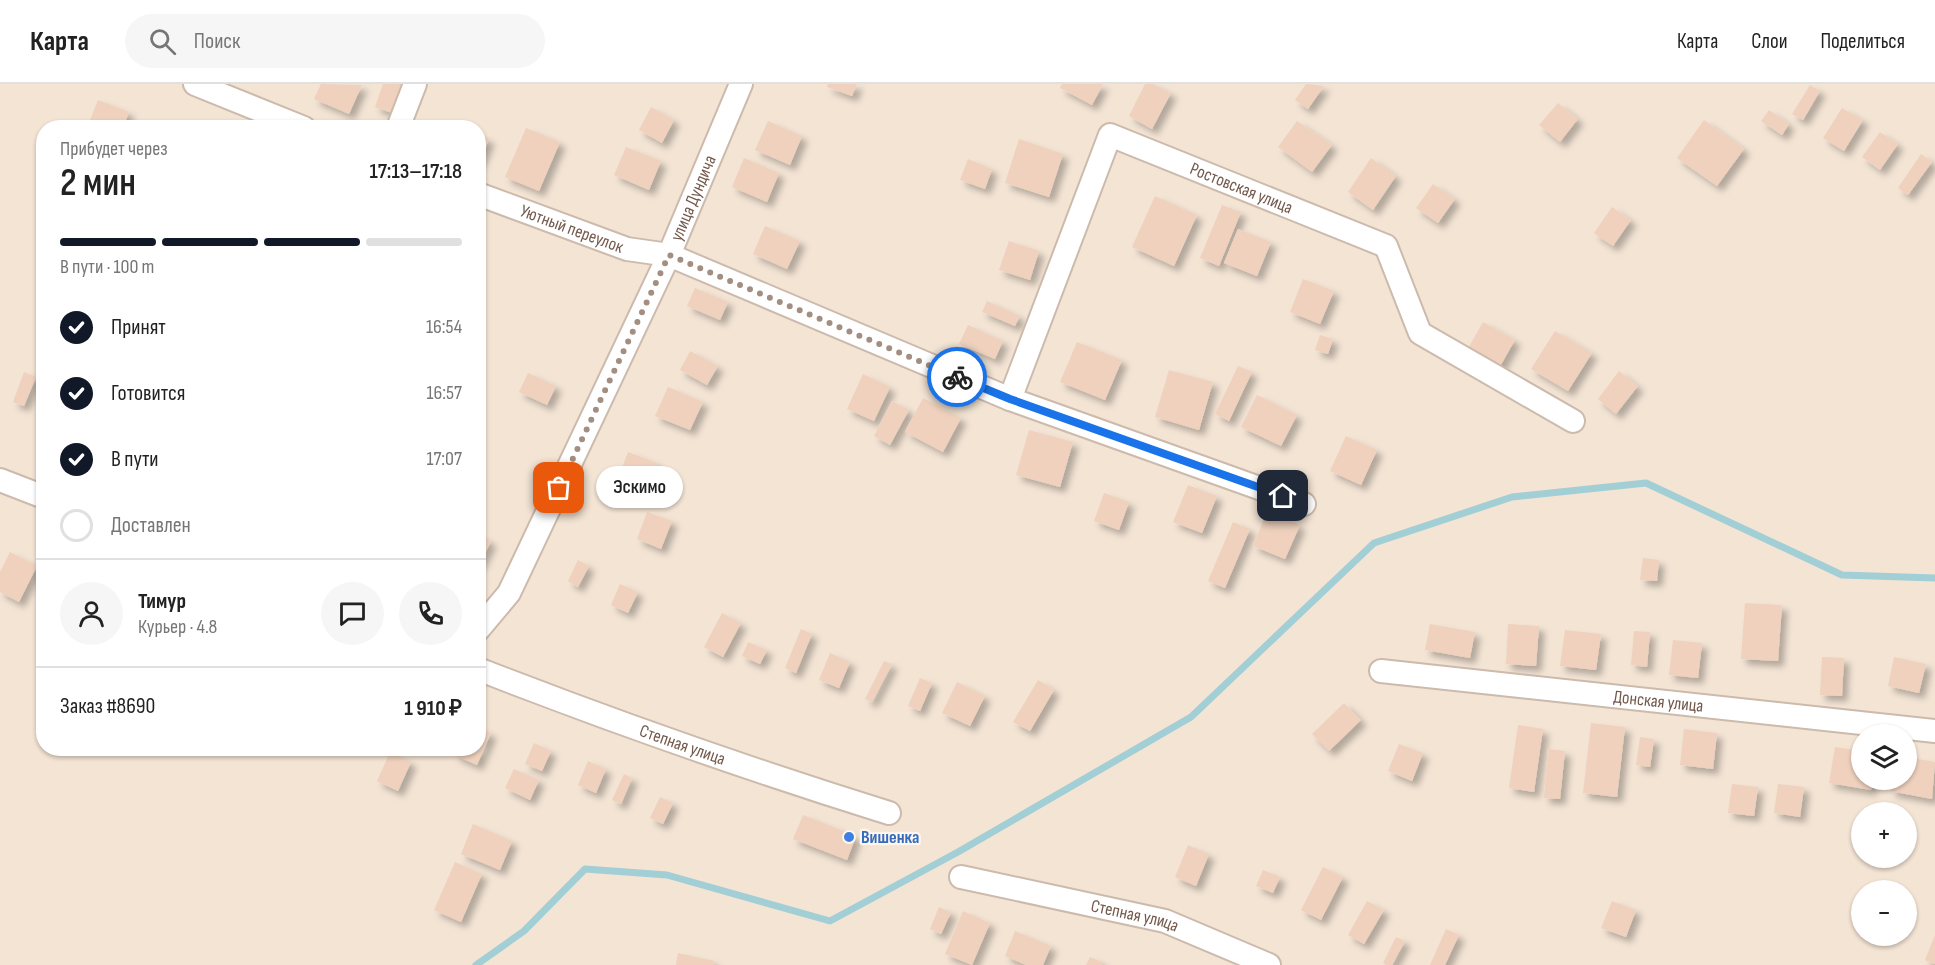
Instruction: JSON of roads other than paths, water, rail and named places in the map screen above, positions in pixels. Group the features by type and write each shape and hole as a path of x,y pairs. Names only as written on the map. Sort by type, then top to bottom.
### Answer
{"street":[{"path":"195,84 284,120"},
{"path":"401,120 415,84"},
{"name":"улица Дундича","path":"486,620 509,593 669,255 741,84"},
{"name":"Ростовская улица","path":"1010,399 1110,135 1386,246 1420,333 1573,421"},
{"name":"Уютный переулок","path":"486,197 627,249 669,255"},
{"path":"669,255 1010,399 1304,504"},
{"path":"0,480 36,494"},
{"name":"Донская улица","path":"1381,671 1935,730"},
{"name":"Степная улица","path":"486,672 612,720 796,784 889,813"},
{"name":"Степная улица","path":"962,877 1165,921 1269,965"}],"waterway":[{"path":"476,965 524,931 585,869 667,875 830,921 958,852 1191,717 1374,543 1512,497 1646,483 1842,575 1935,578"}],"place":[{"name":"Эскимо","path":"559,488"},
{"name":"Вишенка","path":"849,837"}]}
